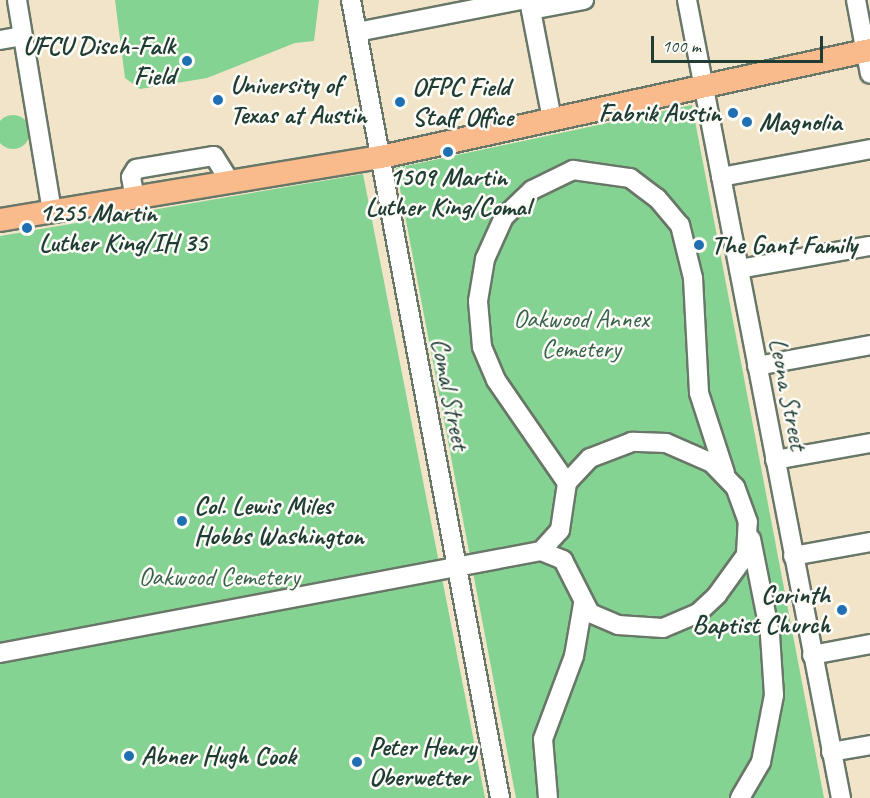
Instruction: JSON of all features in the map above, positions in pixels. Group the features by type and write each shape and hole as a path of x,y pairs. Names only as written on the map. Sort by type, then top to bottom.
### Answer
{"main road":[{"path":"0,220 381,157 868,50"}],"street":[{"path":"17,0 52,212"},
{"name":"Comal Street","path":"351,0 500,798"},
{"path":"357,32 527,3 584,0"},
{"name":"Leona Street","path":"687,0 841,798"},
{"path":"856,0 868,50 870,74"},
{"path":"527,3 552,119"},
{"path":"0,29 21,30"},
{"path":"0,40 21,30"},
{"path":"721,177 870,149"},
{"path":"567,483 495,380 482,347 478,301 485,259 504,217 553,177 591,170 614,172 645,186 680,225 693,278 699,393 728,479 748,522 770,634 774,695 761,762 740,798"},
{"path":"739,269 870,246"},
{"path":"757,366 870,345"},
{"path":"541,551 560,530 567,483 590,458 632,442 682,450 712,463 728,479"},
{"path":"775,460 870,443"},
{"path":"0,652 541,551 563,560 583,604 601,619 634,628 663,628 687,620 717,596 746,555 748,522"},
{"path":"793,556 870,542"},
{"path":"548,798 543,739 574,656 583,604"},
{"path":"812,655 870,644"},
{"path":"831,752 870,745"}],"green space":[{"name":"UFCU Disch-Falk Field","path":"115,0 319,0 314,41 295,43 207,78 140,89 125,78"},
{"name":"Oakwood Annex Cemetery","path":"692,105 824,798 516,798 396,168"},
{"path":"13,115 25,120 30,132 25,144 13,149 1,144 -4,132 1,120"},
{"name":"Oakwood Cemetery","path":"363,174 485,798 0,798 0,236"}],"place":[{"name":"UFCU Disch-Falk Field","path":"187,61"},
{"name":"University of Texas at Austin","path":"218,100"},
{"name":"OFPC Field Staff Office","path":"400,102"},
{"name":"Fabrik Austin","path":"733,113"},
{"name":"Magnolia","path":"747,122"},
{"name":"1509 Martin Luther King/Comal","path":"448,152"},
{"name":"1255 Martin Luther King/IH 35","path":"27,228"},
{"name":"The Gant Family","path":"699,245"},
{"name":"Col. Lewis Miles Hobbs Washington","path":"182,521"},
{"name":"Corinth Baptist Church","path":"842,610"},
{"name":"Abner Hugh Cook","path":"129,756"},
{"name":"Peter Henry Oberwetter","path":"357,762"}]}
